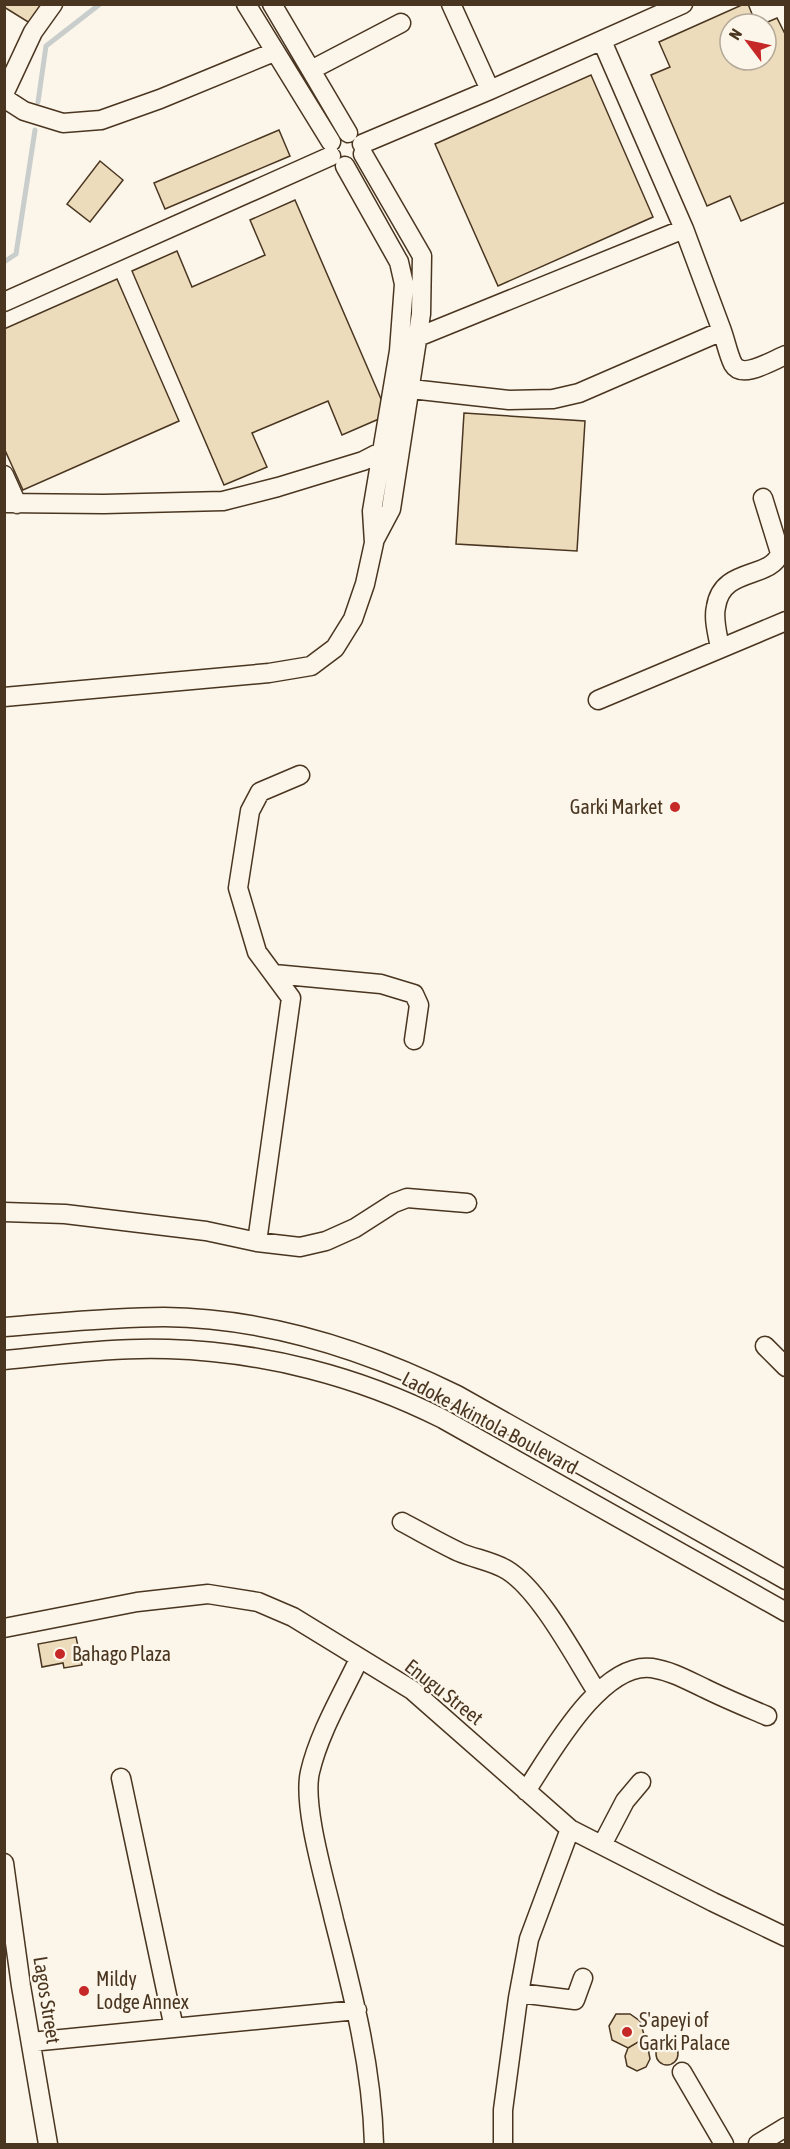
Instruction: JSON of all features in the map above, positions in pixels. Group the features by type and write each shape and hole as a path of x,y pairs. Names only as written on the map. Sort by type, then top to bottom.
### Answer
{"street":[{"path":"53,4 33,32 4,96 24,111 63,123 101,120 160,99 274,52"},
{"path":"246,4 399,262 404,284 399,351 372,511 374,543"},
{"path":"4,697 269,673 311,666 335,648 353,619 365,584 374,543 391,509 418,337 422,303 422,256 358,144 272,4"},
{"path":"452,4 490,90"},
{"path":"358,144 490,90 683,4"},
{"path":"311,70 401,23"},
{"path":"602,40 684,229 733,364 737,369 744,371 786,355"},
{"path":"336,155 341,133 358,144"},
{"path":"4,302 336,155 356,163 358,144"},
{"path":"418,337 684,229"},
{"path":"411,389 509,399 553,399 579,393 722,331"},
{"path":"4,475 11,503 104,504 223,501 363,461 401,441"},
{"path":"720,648 715,609 718,598 726,586 741,576 768,567 777,561 780,553 762,498"},
{"path":"598,700 786,621"},
{"path":"257,1242 291,998 257,952 238,888 250,811 260,792 300,775"},
{"path":"274,974 381,984 414,994 418,1005 414,1040"},
{"path":"4,1212 77,1216 206,1231 257,1242 300,1247 326,1241 355,1228 394,1203 408,1198 466,1203"},
{"name":"Ladoke Akintola Boulevard","path":"4,1327 102,1319 165,1317 226,1321 322,1341 415,1374 457,1395 786,1580"},
{"path":"765,1346 786,1367"},
{"name":"Ladoke Akintola Boulevard","path":"4,1360 167,1348 225,1353 313,1369 359,1382 406,1400 443,1419 786,1612"},
{"path":"402,1522 461,1553 488,1561 507,1570 524,1585 546,1612 597,1692"},
{"name":"Enugu Street","path":"4,1628 137,1602 208,1594 258,1602 292,1617 412,1690 570,1829 786,1937"},
{"path":"359,1659 320,1742 310,1774 309,1804 324,1879 357,2010 368,2065 374,2145"},
{"path":"526,1791 568,1725 597,1692 626,1673 640,1667 678,1674 767,1716"},
{"path":"121,1778 174,2028"},
{"path":"602,1845 625,1801 641,1782"},
{"path":"503,2145 503,2110 529,1939 570,1829"},
{"name":"Lagos Street","path":"4,1863 21,1986 48,2145"},
{"path":"519,1993 575,2000 583,1978"},
{"path":"31,2042 357,2010"},
{"path":"682,2072 724,2145"},
{"path":"758,2145 786,2127"}],"building":[{"path":"4,4 47,4 33,25 4,7"},
{"path":"748,4 751,12 726,12"},
{"path":"718,16 718,72 778,72 778,20 786,36 786,202 741,221 730,196 707,206 651,75 670,67 659,42"},
{"path":"591,75 653,217 498,286 435,144"},
{"path":"279,130 290,156 165,209 154,183"},
{"path":"100,161 123,180 90,222 67,204"},
{"path":"295,200 388,415 342,435 328,401 252,433 267,467 224,485 132,271 177,251 192,287 265,255 250,220"},
{"path":"117,279 179,421 23,490 4,448 4,329"},
{"path":"464,413 585,421 577,551 456,544"},
{"name":"Bahago Plaza","path":"76,1637 82,1665 64,1668 63,1663 42,1667 38,1644"},
{"name":"S'apeyi of Garki Palace","path":"616,2014 630,2014 640,2021 645,2038 628,2048 612,2040 609,2026"},
{"name":"S'apeyi of Garki Palace","path":"638,2042 648,2048 650,2059 646,2067 637,2071 627,2066 625,2056 628,2048"},
{"name":"S'apeyi of Garki Palace","path":"663,2043 671,2043 678,2050 678,2058 671,2065 663,2065 656,2058 656,2050"}],"waterway":[{"path":"38,102 46,46 100,4"},
{"path":"4,262 16,254 35,130"}],"place":[{"name":"Garki Market","path":"675,807"},
{"name":"Bahago Plaza","path":"60,1654"},
{"name":"Mildy Lodge Annex","path":"84,1991"},
{"name":"S'apeyi of Garki Palace","path":"627,2032"}]}
